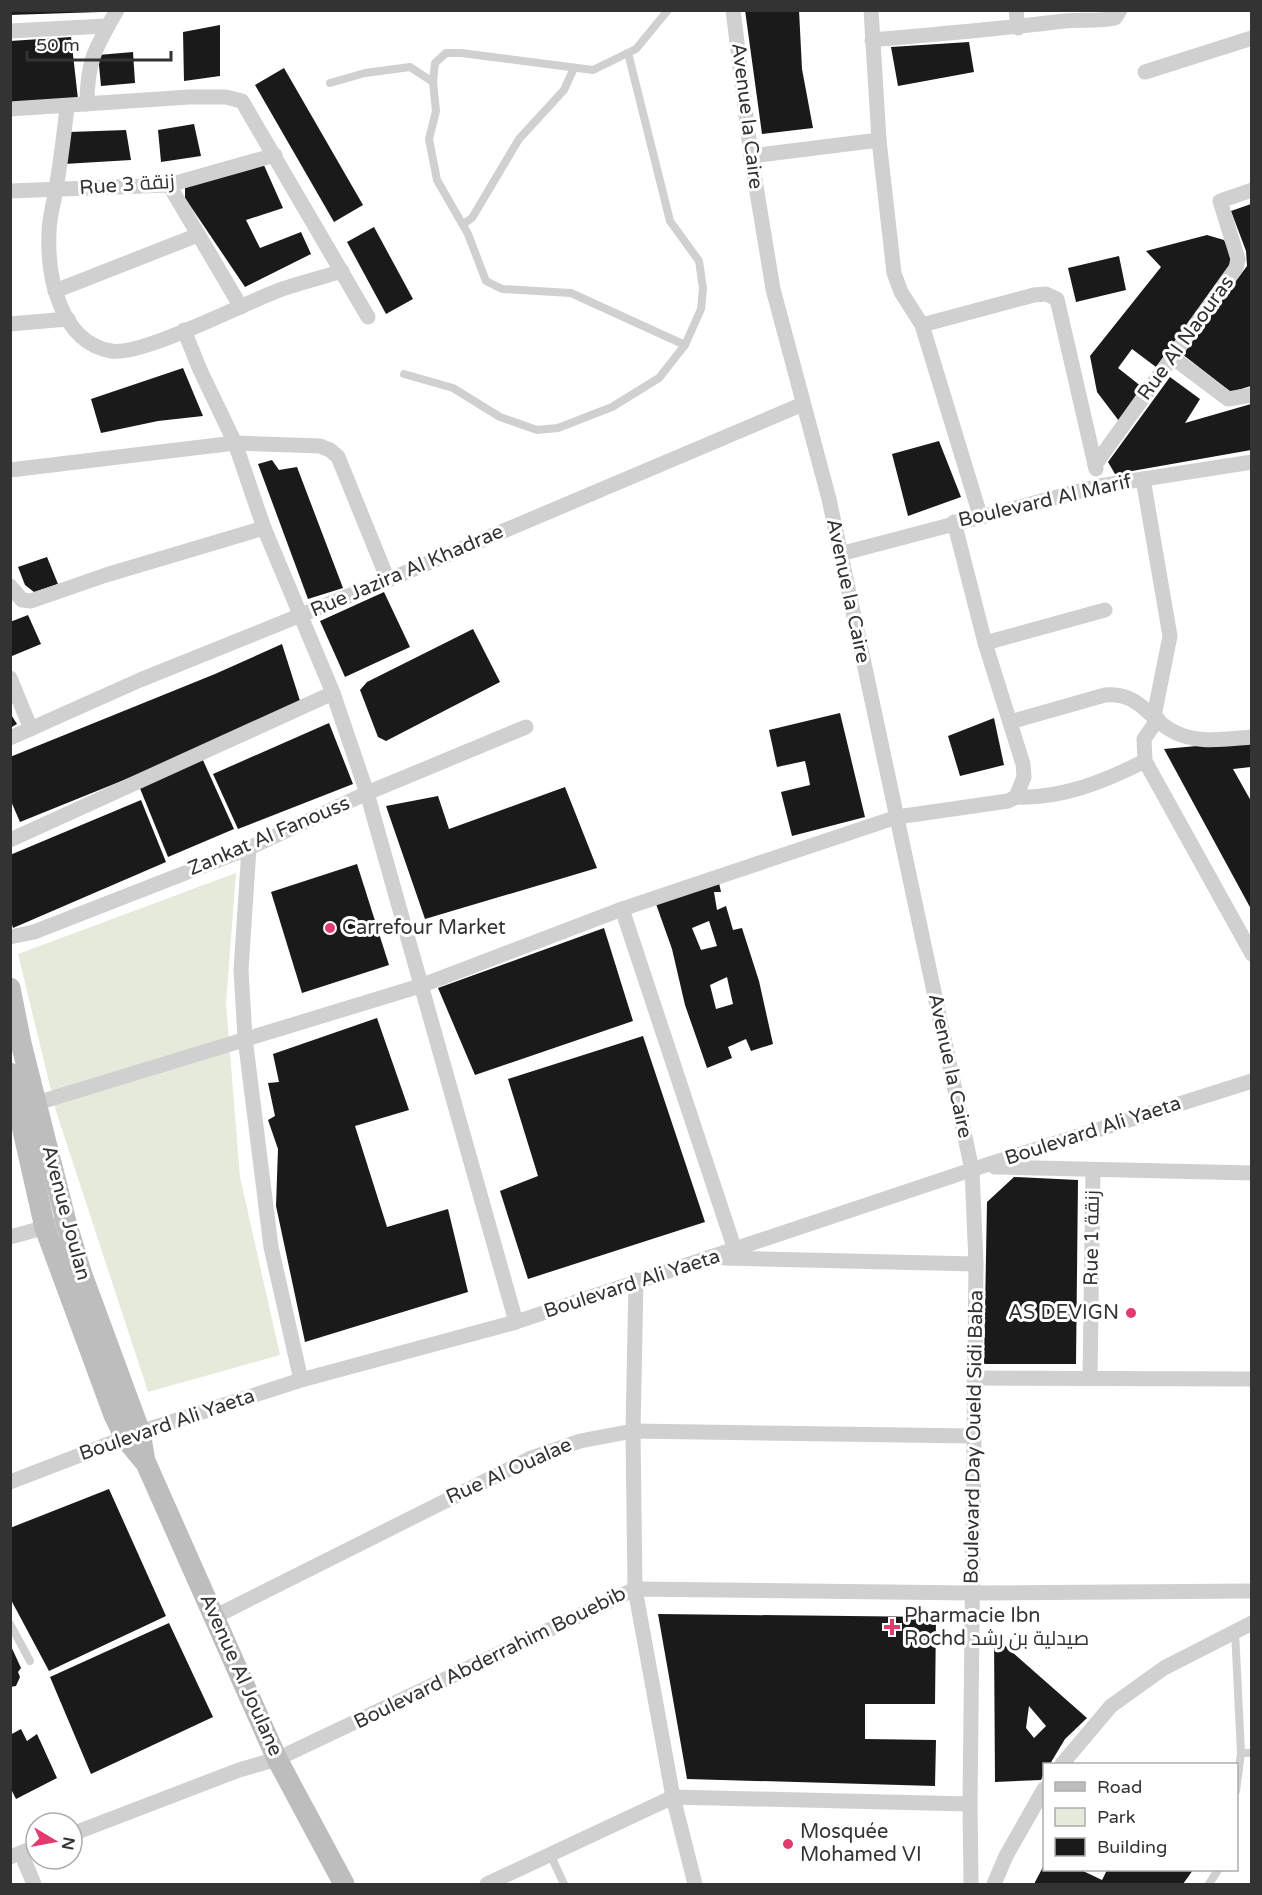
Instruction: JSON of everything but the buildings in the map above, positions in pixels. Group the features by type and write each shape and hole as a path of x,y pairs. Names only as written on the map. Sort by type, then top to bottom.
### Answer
{"street":[{"path":"87,104 92,57 106,26 117,10"},
{"name":"Avenue la Caire","path":"733,10 751,156 773,289 829,499 897,817 977,1168"},
{"path":"871,10 879,140 894,273 901,292 922,325 980,515"},
{"path":"1016,10 1018,28"},
{"path":"872,40 1018,28 1067,21 1106,20 1115,18 1120,10"},
{"path":"10,31 106,26"},
{"path":"1145,72 1251,38"},
{"path":"10,109 189,97 235,98 242,101 368,317"},
{"path":"67,106 49,231 49,256 55,291 68,319 81,337 110,351 138,348 278,291 342,271"},
{"path":"751,156 879,140"},
{"name":"Rue 3 زنقة","path":"10,191 169,185 275,155"},
{"path":"169,185 241,307"},
{"name":"Rue Al Naouras","path":"1095,465 1236,268 1238,259 1220,201 1251,190"},
{"path":"55,291 198,236"},
{"path":"922,325 1034,295 1046,294 1057,299 1099,486"},
{"path":"10,324 68,319"},
{"path":"184,330 200,370 235,443 264,528 333,693 367,793 516,1322"},
{"path":"1172,357 1228,399 1236,400 1251,395"},
{"name":"Rue Jazira Al Khadrae","path":"10,738 140,680 388,580 803,404"},
{"path":"10,470 235,443 321,446 338,457 388,580"},
{"name":"Boulevard Al Marif","path":"840,554 980,515 1099,486 1251,462"},
{"path":"1143,479 1170,636 1156,717 1144,739 1145,761 1245,925 1251,954"},
{"path":"954,522 985,643 1023,764 1024,777 1017,797"},
{"path":"12,592 22,600 31,601 106,575 264,528"},
{"path":"985,643 1106,610"},
{"path":"10,678 31,729"},
{"path":"10,840 333,693"},
{"path":"1010,722 1105,695 1118,694 1136,700 1169,729 1207,741 1251,737"},
{"name":"Zankat Al Fanouss","path":"10,937 40,930 249,848 367,793 526,727"},
{"path":"28,1105 420,986 622,909 897,817 1008,801 1017,797 1041,798 1094,784 1145,761"},
{"path":"249,848 241,970 245,1038 271,1247 301,1380"},
{"path":"622,909 735,1250"},
{"name":"Avenue Joulan","path":"10,988 21,1043 45,1228 132,1435"},
{"name":"Avenue Joulan","path":"10,1073 28,1105 132,1435"},
{"name":"Boulevard Ali Yaeta","path":"10,1482 132,1435 301,1380 516,1322 636,1280 713,1258 977,1168 1251,1081"},
{"path":"977,1168 1251,1173"},
{"name":"Boulevard Day Oueld Sidi Baba","path":"971,1884 977,1168"},
{"name":"Rue 1 زنقة","path":"1090,1378 1093,1170"},
{"path":"10,1237 66,1222"},
{"path":"713,1258 976,1264"},
{"path":"636,1280 633,1431 635,1589 673,1797 695,1884"},
{"path":"974,1378 1251,1379"},
{"name":"Rue Al Oualae","path":"216,1616 531,1458 580,1441 633,1431 973,1436"},
{"name":"Avenue Al Joulane","path":"132,1435 216,1616 278,1759 344,1884"},
{"name":"Boulevard Abderrahim Bouebib","path":"84,1829 239,1770 278,1759 635,1589 972,1593 1251,1591"},
{"path":"1063,1763 1111,1706 1164,1668 1251,1623"},
{"path":"994,1884 1006,1856 1043,1791"},
{"path":"487,1884 673,1797 970,1804"},
{"path":"16,1855 34,1884"}],"lane":[{"path":"668,10 636,49 593,70 461,53 446,54 435,63 433,82 436,111 429,139 437,180 463,224 486,281 502,289 571,293 685,345"},
{"path":"404,374 453,388 500,417 537,430 558,428 612,407 658,378 685,345 701,309 703,288 699,261 670,221 628,53"},
{"path":"330,83 365,73 410,67 433,82"},
{"path":"463,224 472,218 519,139 564,90 574,68"},
{"path":"10,1624 30,1661"},
{"path":"1235,1631 1240,1753 1238,1772"},
{"path":"1240,1753 1251,1753"},
{"path":"551,1856 564,1884"},
{"path":"1209,1884 1217,1871"}],"green space":[{"path":"236,873 226,1003 240,1177 280,1355 148,1392 56,1111 18,954"}],"place":[{"name":"Carrefour Market","path":"330,928"},
{"name":"AS DEVIGN","path":"1131,1313"},
{"name":"Pharmacie Ibn Rochd صيدلية بن رشد","path":"892,1627"},
{"name":"Mosquée Mohamed VI","path":"788,1844"}]}
